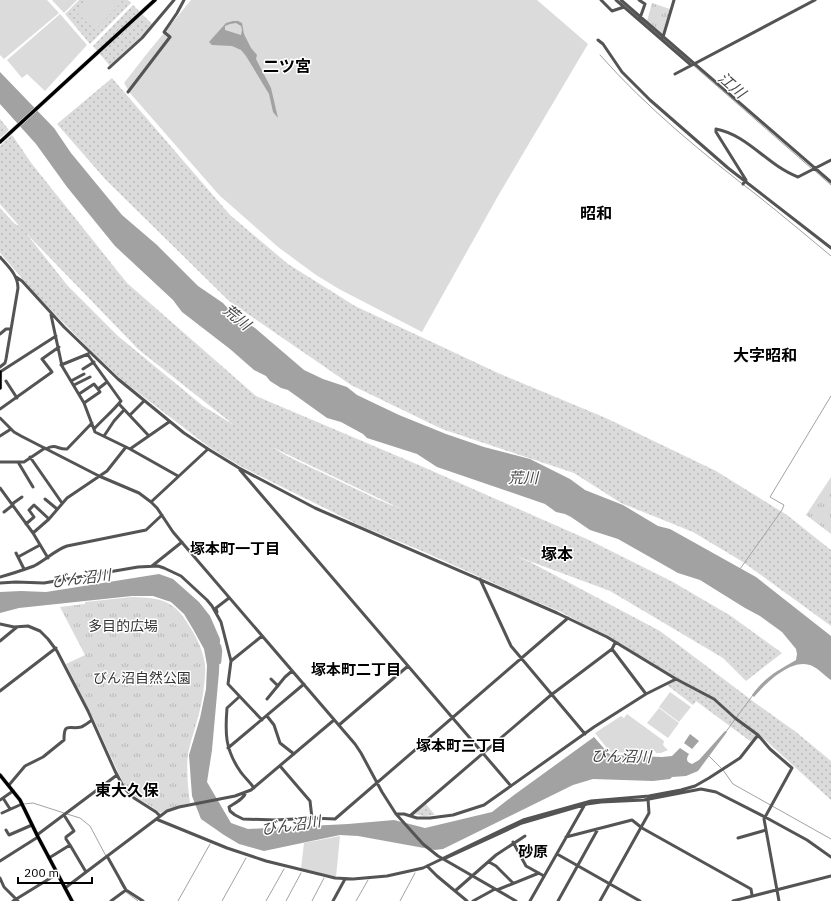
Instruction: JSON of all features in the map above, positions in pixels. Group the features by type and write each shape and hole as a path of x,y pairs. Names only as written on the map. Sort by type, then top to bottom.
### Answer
{"main road":[{"path":"0,142 155,0"},
{"path":"0,372 0,388"},
{"path":"0,775 14,791 22,804 37,836 72,901"}],"street":[{"path":"109,68 142,38 174,0"},
{"path":"128,92 170,37 164,32 184,0"},
{"path":"601,0 612,10 624,7"},
{"path":"616,0 640,18 692,65"},
{"path":"621,0 692,65 814,170 831,182"},
{"path":"639,0 646,2 640,18"},
{"path":"662,37 674,0"},
{"path":"804,0 806,5"},
{"path":"675,74 815,0"},
{"path":"598,40 603,44 622,72 650,100 744,183 831,248"},
{"path":"744,183 746,180 716,132 716,129 736,136 783,169 796,176 802,176 831,160"},
{"path":"0,257 89,354 169,422 208,449 239,468 301,501 568,618 714,699 735,718 758,735 792,768 765,817 779,901"},
{"path":"0,367 5,363 6,359 18,288 16,276"},
{"path":"51,313 59,347 61,364 84,403 94,429 99,434 130,449 178,476"},
{"path":"0,334 6,329 11,329"},
{"path":"0,372 56,336"},
{"path":"0,408 17,398 52,372 42,359 59,347"},
{"path":"89,354 93,363 121,401 94,429"},
{"path":"61,364 89,354"},
{"path":"83,369 97,360"},
{"path":"71,381 84,374"},
{"path":"74,385 90,376"},
{"path":"6,381 17,398"},
{"path":"98,389 107,382"},
{"path":"79,394 94,384 100,392 84,403"},
{"path":"130,415 144,401"},
{"path":"119,404 149,436"},
{"path":"104,436 114,421 124,410"},
{"path":"0,418 21,436 99,476 139,493 151,502 173,532 359,750 396,814 417,839 433,853 516,901"},
{"path":"0,462 24,462 30,457 52,446 67,449 92,422"},
{"path":"130,449 169,422"},
{"path":"0,436 11,429"},
{"path":"33,533 49,519 66,498 107,471 126,447"},
{"path":"151,502 208,449"},
{"path":"30,457 62,503"},
{"path":"18,462 33,487"},
{"path":"239,468 511,786"},
{"path":"0,488 33,533 48,558"},
{"path":"4,512 22,497"},
{"path":"45,499 57,509"},
{"path":"26,524 34,517 29,510 34,505 49,519"},
{"path":"0,577 34,566 48,558 59,549 73,544 146,530 162,515"},
{"path":"152,566 182,542"},
{"path":"18,557 40,545"},
{"path":"16,553 24,569"},
{"path":"0,583 16,582 44,584 152,566 164,568 181,576 208,600 217,613"},
{"path":"480,579 511,646 585,734"},
{"path":"229,598 216,608 231,661 228,684 262,720"},
{"path":"246,792 245,795 236,803 229,807 232,813 246,820 312,818 335,819 568,618"},
{"path":"0,624 17,627 25,625 43,633 56,648 124,788 131,796 160,816"},
{"path":"0,641 17,627"},
{"path":"231,661 262,636"},
{"path":"411,815 551,695 612,649 615,643"},
{"path":"0,691 56,648"},
{"path":"612,649 646,694"},
{"path":"339,725 408,666"},
{"path":"268,699 285,677 292,671"},
{"path":"271,679 278,686"},
{"path":"396,814 411,815 417,818 444,817 484,805 585,734 646,694 676,679"},
{"path":"228,748 304,684"},
{"path":"239,697 228,708 226,726 228,748 240,771 254,788"},
{"path":"267,716 274,725 280,743 294,754"},
{"path":"8,784 25,766 42,757 64,740 66,728 80,727 92,720"},
{"path":"65,888 160,816 173,809 221,799 246,792 254,788 334,720"},
{"path":"443,859 520,821 585,802 603,799 649,796 695,786 740,758 758,735"},
{"path":"280,766 310,801 312,818"},
{"path":"0,860 37,836 117,775"},
{"path":"156,819 228,848 266,861 323,876 345,878 386,876 427,866 522,823 584,806 601,802 648,799 695,790 707,790 718,793 765,817 807,840 831,857"},
{"path":"10,809 1,799 14,791"},
{"path":"600,901 642,828 649,813 648,799"},
{"path":"2,813 22,804"},
{"path":"530,901 584,806"},
{"path":"64,815 74,831 66,836 66,839 86,872"},
{"path":"566,838 632,820 642,828 751,889 752,895"},
{"path":"6,830 9,835 32,825"},
{"path":"558,901 598,829"},
{"path":"738,838 766,830"},
{"path":"455,891 496,855 513,842 525,836"},
{"path":"513,842 526,866 544,876"},
{"path":"49,858 70,845"},
{"path":"557,854 640,901"},
{"path":"108,856 126,890 143,901"},
{"path":"489,862 496,866 513,883"},
{"path":"427,866 467,901"},
{"path":"473,901 539,873"},
{"path":"0,878 2,884 15,900 57,874"},
{"path":"733,901 831,876"},
{"path":"333,901 345,878"},
{"path":"111,901 126,890"}],"green space":[{"path":"0,0 47,0 59,13 4,59 0,55"},
{"path":"52,0 77,0 64,13"},
{"path":"79,0 128,0 131,3 90,44 65,14"},
{"path":"89,0 120,0 122,2 95,30 77,13"},
{"path":"191,0 537,0 588,44 498,196 422,332 339,289 316,275 278,247 219,195 130,93 124,83"},
{"path":"652,3 670,9 662,35 647,21"},
{"path":"133,5 152,24 141,37 110,66 93,46"},
{"path":"60,14 87,45 45,91 27,74 22,78 7,60"},
{"path":"112,78 230,215 288,264 355,306 498,373 606,418 716,471 787,515 831,550 831,626 743,562 693,532 621,503 574,473 442,429 351,385 229,301 106,180 57,124"},
{"path":"0,119 9,130 0,138"},
{"path":"12,135 32,164 127,283 256,396 421,466 589,540 673,582 731,616 782,653 746,681 723,658 610,591 513,555 530,562 660,631 796,732 831,761 831,800 763,738 750,741 696,701 693,705 667,685 676,678 600,633 561,612 361,526 240,466 209,447 123,381 41,300 0,253 0,208 14,223 20,227 0,204 0,146","holes":["26,233 139,350 234,425 203,406 118,336 67,285","272,447 401,509 289,457"]},
{"path":"831,477 831,534 806,515"},
{"name":"びん沼自然公園","path":"132,597 151,598 166,602 173,606 190,627 203,654 205,664 202,700 187,760 190,803 171,808 160,813 137,798 124,785 66,664 85,655 60,607 85,604 85,602"},
{"path":"670,692 691,707 679,722 659,707"},
{"path":"659,708 679,723 668,738 647,723"},
{"path":"627,714 664,741 663,745 668,750 661,753 656,753 653,751 652,754 610,752 595,733 621,716 624,718"},
{"path":"426,804 435,815 424,816 414,814"},
{"path":"340,836 336,877 301,868 304,843"}],"water":[{"path":"238,21 242,23 244,34 251,48 257,55 256,59 271,88 278,118 273,112 269,94 241,50 232,46 212,45 209,42 226,23","holes":["236,23 241,26 241,35 225,30 225,26 230,24"]},
{"name":"荒川","path":"0,72 54,128 71,153 122,215 157,245 198,286 223,303 232,313 255,328 304,370 323,379 347,387 357,395 399,415 446,434 484,447 530,459 570,479 585,490 623,505 658,526 670,529 756,577 831,636 831,680 814,667 806,664 798,665 781,672 754,697 752,695 762,683 777,671 796,660 797,654 796,649 782,632 760,616 700,580 678,573 618,539 590,530 571,517 556,512 545,504 437,467 417,454 367,438 363,434 341,422 327,418 288,390 281,388 270,381 266,376 254,370 230,349 182,312 173,300 115,246 67,187 36,144 0,104"},
{"path":"159,574 173,579 199,602 210,616 220,639 219,672 212,750 207,782 231,823 248,829 394,820 425,828 492,812 594,737 608,753 612,755 672,756 680,748 689,754 687,760 692,764 699,760 725,731 727,732 698,771 686,776 653,781 593,779 573,785 443,849 435,850 358,836 340,835 264,851 239,844 201,819 192,796 189,755 200,718 206,689 207,665 204,649 193,629 184,614 171,602 153,596 132,596 19,608 0,613 0,592 46,592"},
{"path":"690,734 699,741 692,749 684,743"}],"waterway":[{"name":"江川","path":"633,12 659,35"},
{"path":"600,55 656,112 716,163 831,256"},
{"name":"江川","path":"693,65 811,168"},
{"name":"江川","path":"814,170 831,185"},
{"path":"740,569 782,510 784,505 770,497 831,396"},
{"name":"びん沼川","path":"219,646 219,662"},
{"path":"725,733 753,695"},
{"path":"709,756 721,768"},
{"path":"723,770 733,784 831,839"},
{"path":"24,804 33,803 64,813"},
{"path":"67,814 80,818 90,826 106,856"},
{"path":"178,901 210,844"},
{"path":"222,901 246,858"},
{"path":"266,901 284,869"},
{"path":"286,901 301,873"},
{"path":"400,901 415,873"},
{"path":"312,901 324,878"},
{"path":"356,901 368,880"},
{"path":"120,882 124,889"},
{"path":"126,892 138,901"}],"district":[{"name":"二ツ宮","path":"287,66"},
{"name":"昭和","path":"596,213"},
{"name":"大字昭和","path":"765,355"},
{"name":"塚本町一丁目","path":"235,548"},
{"name":"塚本","path":"557,554"},
{"name":"塚本町二丁目","path":"356,669"},
{"name":"塚本町三丁目","path":"461,745"},
{"name":"東大久保","path":"127,790"},
{"name":"砂原","path":"533,851"}],"park label":[{"name":"多目的広場","path":"123,626"}]}
